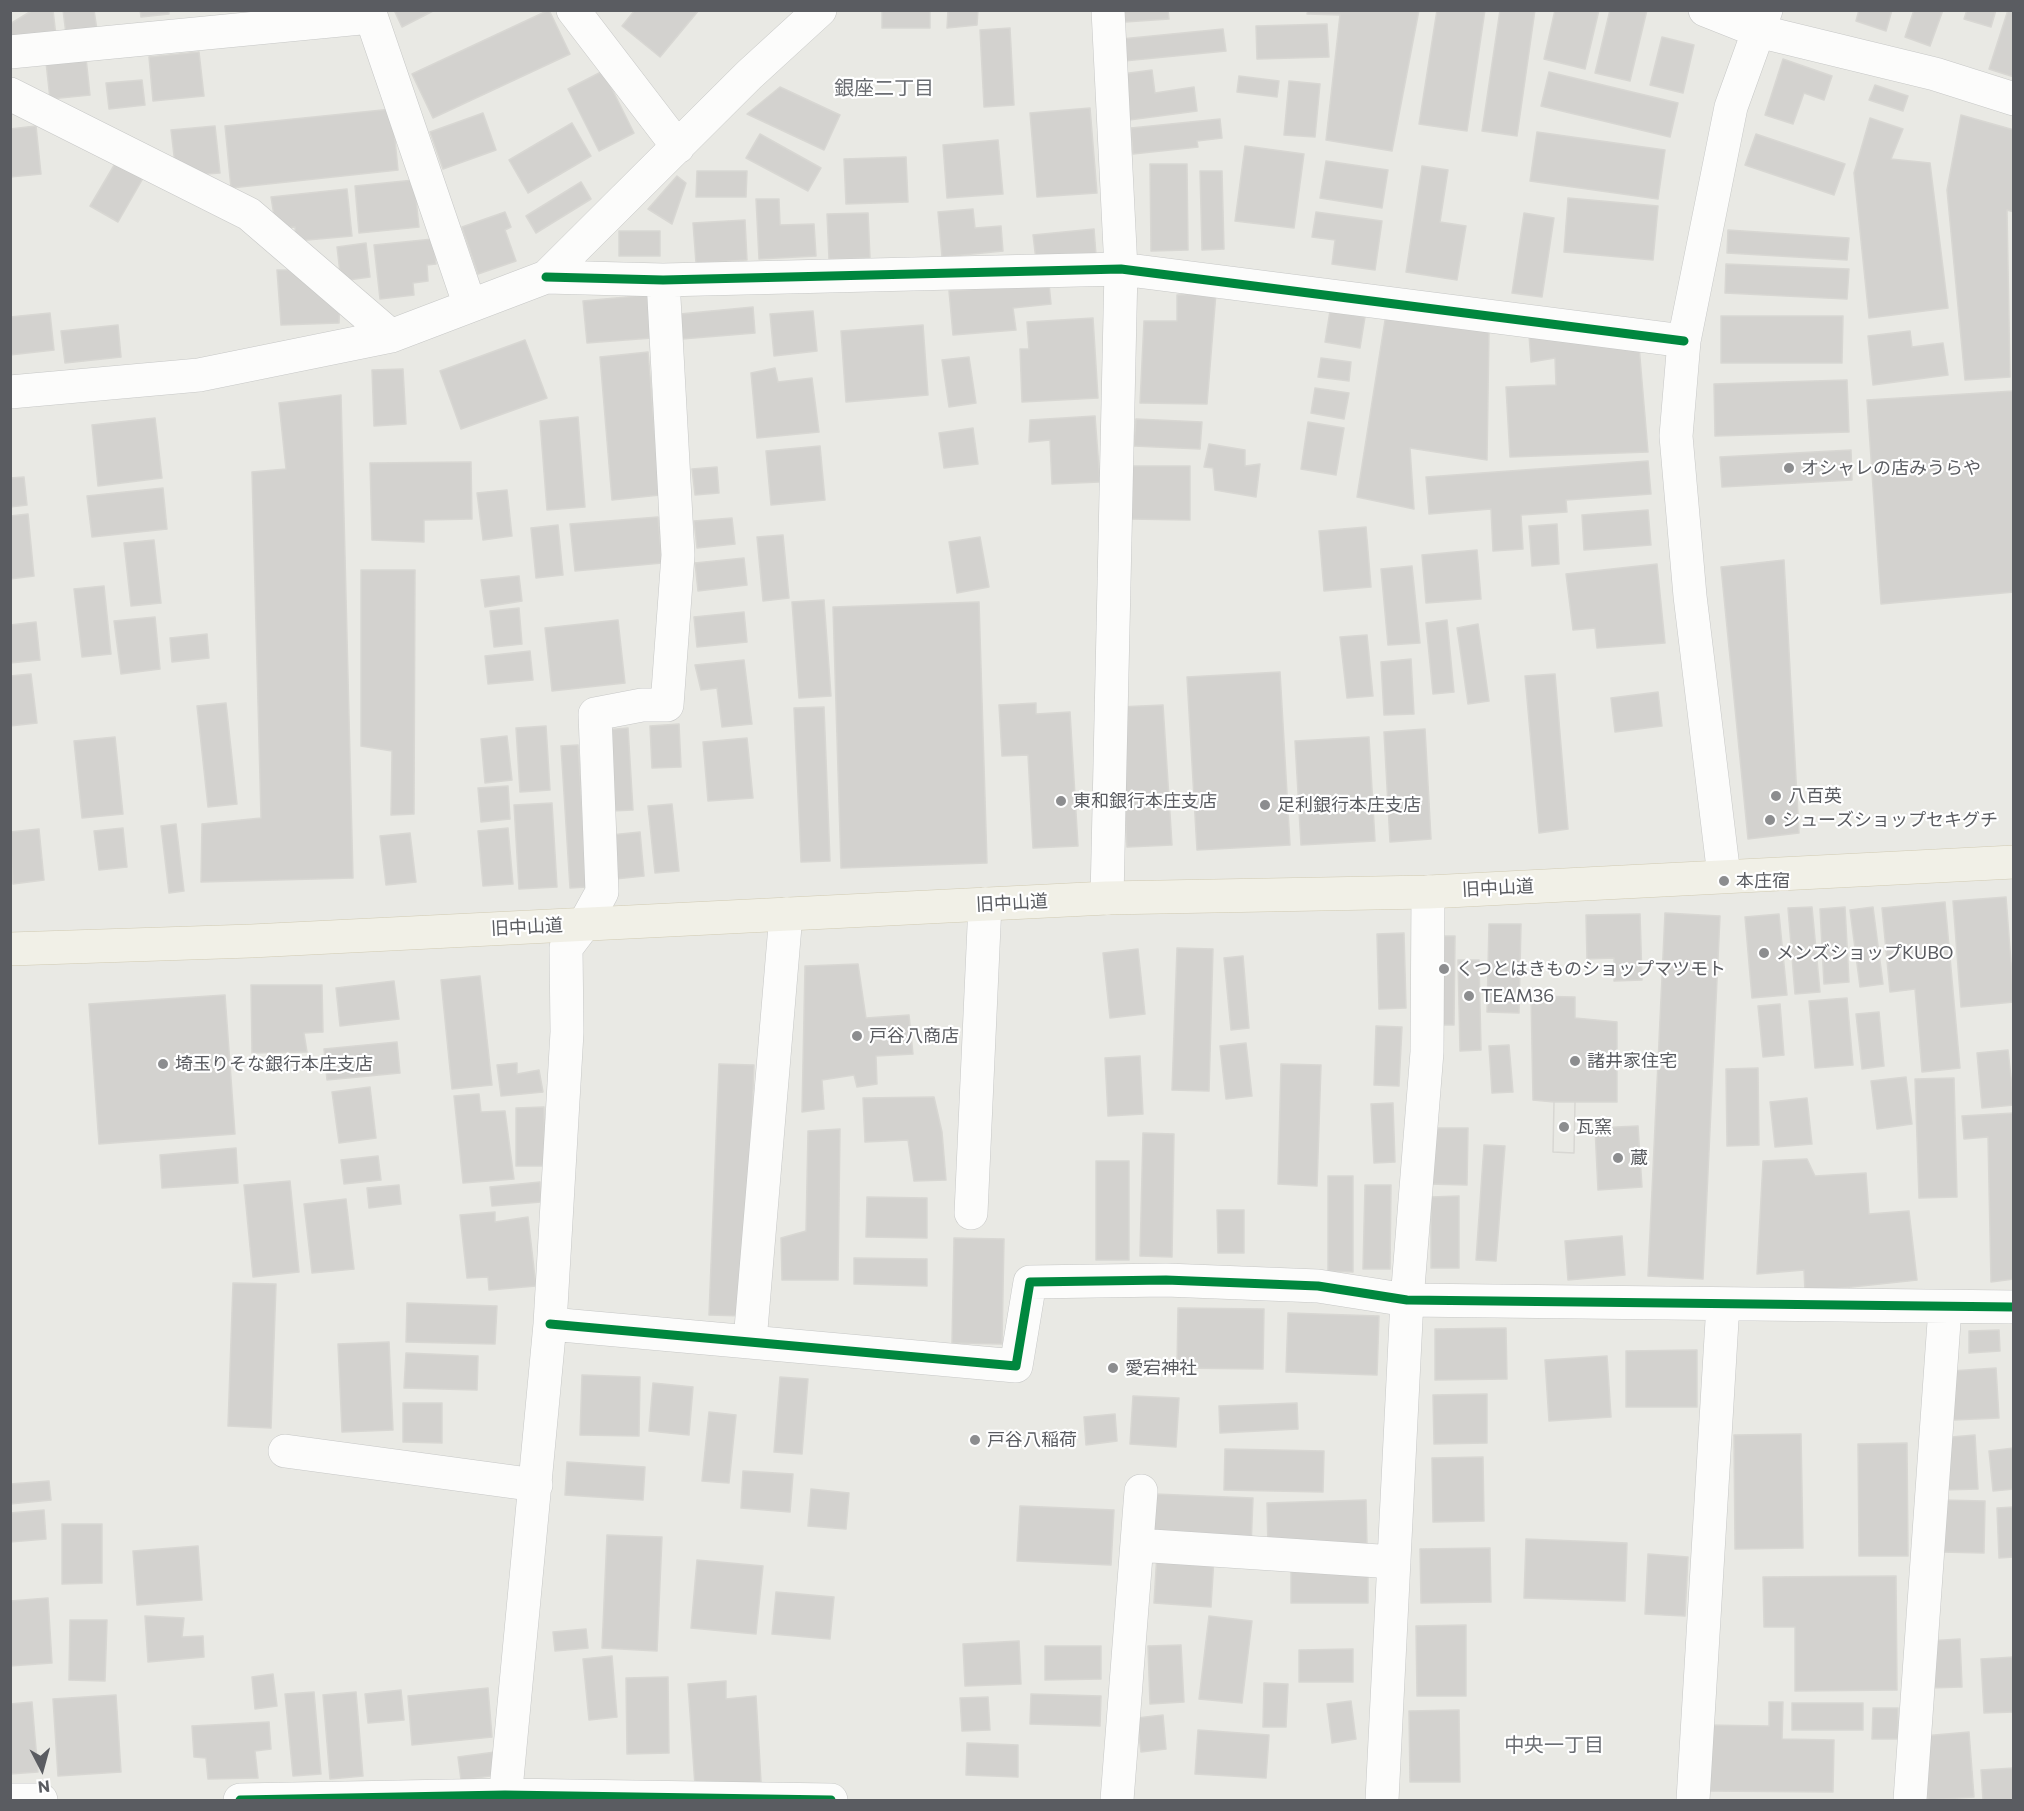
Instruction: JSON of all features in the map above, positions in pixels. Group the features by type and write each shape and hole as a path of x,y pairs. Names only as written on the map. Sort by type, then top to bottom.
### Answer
{"main road":[{"name":"旧中山道","path":"10,949 251,941 1107,898 1428,892 2013,862"}],"street":[{"path":"573,10 678,147"},
{"path":"546,277 749,75 820,10"},
{"path":"1107,898 1120,269 1108,10"},
{"path":"1705,10 1762,21 2013,99"},
{"path":"10,52 370,14 471,306"},
{"path":"1724,876 1690,596 1676,436 1684,340 1731,107 1762,21"},
{"path":"10,94 249,214 391,336"},
{"path":"10,393 199,375 391,336 546,277 663,280 1120,269 1684,340"},
{"path":"505,1798 550,1324 567,1032 566,948 585,923 602,892 596,714 642,705 667,705 678,555 663,280"},
{"path":"1382,1800 1407,1300 1427,1052 1428,892"},
{"path":"971,1213 985,904"},
{"path":"750,1341 786,914"},
{"path":"550,1324 1016,1366 1030,1282 1166,1280 1318,1286 1407,1300 2013,1307"},
{"path":"1693,1800 1723,1304"},
{"path":"1910,1800 1945,1308"},
{"path":"285,1450 536,1485"},
{"path":"1117,1800 1141,1491"},
{"path":"1137,1545 1394,1562"},
{"path":"240,1800 505,1798 831,1800"},
{"path":"10,1800 41,1800"}],"building":[{"path":"33,10 53,10 56,36 10,42 10,24"},
{"path":"63,10 94,10 97,30 66,34"},
{"path":"140,10 169,10 169,14 141,17"},
{"path":"394,10 435,10 402,27"},
{"path":"549,10 570,54 433,118 412,74"},
{"path":"635,10 699,10 660,57 622,26"},
{"path":"882,10 930,10 930,28 882,28"},
{"path":"948,10 978,10 977,25 947,28"},
{"path":"1124,10 1168,10 1169,19 1125,22"},
{"path":"1308,10 1419,10 1392,151 1326,140 1340,15 1307,14"},
{"path":"1437,10 1485,10 1467,131 1419,124"},
{"path":"1500,10 1535,10 1517,136 1482,131"},
{"path":"1555,10 1599,10 1585,69 1544,59"},
{"path":"1610,10 1647,10 1630,81 1595,73"},
{"path":"1859,10 1892,10 1886,31 1856,21"},
{"path":"1914,10 1943,10 1930,46 1905,37"},
{"path":"1967,10 1996,10 1991,27 1964,19"},
{"path":"2008,10 2014,10 2014,77 1989,69"},
{"path":"1327,24 1329,57 1257,59 1256,26"},
{"path":"1010,28 1014,105 984,107 980,30"},
{"path":"1223,29 1226,51 1124,61 1121,39"},
{"path":"1662,37 1694,45 1683,93 1650,85"},
{"path":"199,52 204,96 153,101 149,57"},
{"path":"86,58 90,95 50,99 46,62"},
{"path":"1783,59 1832,76 1824,100 1804,93 1793,124 1765,115"},
{"path":"1152,70 1155,93 1194,87 1197,111 1129,120 1122,74"},
{"path":"603,71 634,133 599,151 568,89"},
{"path":"1549,72 1678,103 1670,137 1541,106"},
{"path":"1239,76 1279,81 1277,97 1237,92"},
{"path":"142,80 145,105 109,109 106,83"},
{"path":"1289,81 1320,84 1315,137 1284,135"},
{"path":"1875,85 1908,96 1903,111 1869,100"},
{"path":"780,87 840,115 824,150 747,114"},
{"path":"1090,108 1097,193 1037,197 1030,113"},
{"path":"392,109 398,170 231,188 225,126"},
{"path":"483,113 496,150 443,169 430,132"},
{"path":"1961,115 2014,130 2014,212 2007,210 2010,377 1965,380 1947,190"},
{"path":"1870,118 1903,129 1891,159 1930,163 1948,308 1869,318 1854,173"},
{"path":"1220,119 1222,138 1197,141 1198,147 1133,154 1131,128"},
{"path":"572,123 591,156 528,193 509,160"},
{"path":"36,126 41,174 10,177 10,129"},
{"path":"215,126 220,173 192,175 175,164 171,130"},
{"path":"1537,132 1665,150 1658,199 1530,181"},
{"path":"760,134 821,168 808,191 746,158"},
{"path":"1756,134 1845,164 1834,195 1745,165"},
{"path":"998,140 1003,194 947,198 943,145"},
{"path":"1245,146 1304,154 1294,228 1235,221"},
{"path":"119,157 146,173 118,222 90,206"},
{"path":"906,157 908,202 846,204 844,159"},
{"path":"1326,161 1388,170 1382,208 1320,198"},
{"path":"1150,164 1187,164 1188,250 1151,251"},
{"path":"1422,166 1448,170 1440,222 1466,226 1457,280 1406,272"},
{"path":"697,171 747,171 746,197 696,197"},
{"path":"1200,171 1222,171 1224,249 1202,250"},
{"path":"677,176 686,183 672,224 648,209"},
{"path":"414,180 419,227 359,233 355,186"},
{"path":"581,182 591,199 536,233 526,216"},
{"path":"347,189 352,236 296,241 295,227 276,228 271,197"},
{"path":"1568,198 1658,206 1653,260 1564,252"},
{"path":"756,199 779,199 780,225 814,224 816,256 759,259"},
{"path":"973,209 975,228 1001,226 1003,251 942,257 938,212"},
{"path":"505,212 511,227 505,230 516,261 478,274 462,227"},
{"path":"1316,212 1382,221 1375,270 1332,264 1335,240 1312,237"},
{"path":"868,213 870,258 829,259 827,214"},
{"path":"1524,213 1554,218 1542,297 1512,293"},
{"path":"745,220 747,260 696,263 693,223"},
{"path":"1094,229 1096,255 1036,260 1033,235"},
{"path":"1728,230 1849,238 1847,260 1727,253"},
{"path":"619,231 660,231 660,256 619,256"},
{"path":"433,239 436,264 427,265 428,281 413,283 414,295 380,299 374,245"},
{"path":"366,243 370,277 341,281 337,247"},
{"path":"1726,264 1849,269 1847,299 1725,293"},
{"path":"277,270 288,270 340,299 339,323 281,325"},
{"path":"1049,284 1051,304 1013,308 1016,330 953,335 949,291"},
{"path":"1216,293 1207,404 1140,403 1144,321 1177,321 1177,295"},
{"path":"648,295 652,338 587,343 583,301"},
{"path":"753,307 755,333 682,339 680,314"},
{"path":"813,311 817,351 774,356 770,314"},
{"path":"1330,311 1365,317 1360,348 1325,342"},
{"path":"50,313 54,350 10,355 10,317"},
{"path":"1386,314 1489,330 1487,460 1410,448 1414,509 1357,497"},
{"path":"1721,316 1843,316 1842,363 1721,363"},
{"path":"1093,318 1098,398 1022,402 1020,349 1029,349 1027,322"},
{"path":"118,325 121,357 65,363 61,331"},
{"path":"923,325 928,395 846,402 841,331"},
{"path":"1910,331 1912,347 1943,343 1948,375 1873,385 1868,336"},
{"path":"1529,335 1639,346 1648,452 1510,457 1506,387 1556,385 1555,358 1531,362"},
{"path":"525,340 547,398 461,429 440,371"},
{"path":"648,352 660,495 612,500 600,357"},
{"path":"969,357 976,403 949,407 942,360"},
{"path":"1321,358 1351,362 1349,381 1318,377"},
{"path":"775,368 778,382 812,378 819,432 757,438 751,373"},
{"path":"403,369 406,424 374,426 372,370"},
{"path":"1847,380 1849,432 1715,436 1714,384"},
{"path":"1315,388 1349,393 1344,419 1311,413"},
{"path":"2014,391 2014,592 1881,604 1867,400"},
{"path":"341,395 353,878 201,882 202,824 261,818 252,472 286,469 279,403"},
{"path":"1095,416 1100,482 1052,484 1050,440 1029,442 1030,420"},
{"path":"578,417 585,507 547,510 540,421"},
{"path":"155,418 162,478 98,486 92,425"},
{"path":"1136,419 1202,422 1200,449 1134,446"},
{"path":"1308,422 1344,428 1336,475 1301,469"},
{"path":"973,428 978,464 944,468 939,433"},
{"path":"1209,444 1245,450 1245,466 1260,464 1256,497 1215,490 1213,468 1204,467"},
{"path":"820,446 825,500 771,505 766,451"},
{"path":"1851,450 1852,480 1722,487 1720,457"},
{"path":"1648,461 1651,494 1566,500 1567,512 1521,515 1523,549 1493,551 1491,509 1429,514 1426,477"},
{"path":"471,462 472,519 424,520 424,542 372,540 370,463"},
{"path":"1129,466 1190,466 1190,520 1129,519"},
{"path":"717,467 719,493 695,495 692,469"},
{"path":"24,477 27,505 10,507 10,478"},
{"path":"163,488 167,529 92,537 87,496"},
{"path":"507,490 512,536 483,540 477,493"},
{"path":"1648,510 1651,545 1584,550 1582,515"},
{"path":"28,514 34,576 10,579 10,516"},
{"path":"658,517 662,563 575,571 570,524"},
{"path":"732,518 735,544 697,548 694,521"},
{"path":"1557,524 1559,564 1532,566 1529,526"},
{"path":"558,525 563,575 536,578 531,528"},
{"path":"1366,527 1371,587 1324,591 1319,531"},
{"path":"783,535 789,598 763,601 757,537"},
{"path":"980,537 989,587 957,593 949,542"},
{"path":"154,540 161,603 131,606 124,543"},
{"path":"1477,550 1481,599 1426,603 1422,555"},
{"path":"744,558 747,585 698,591 695,563"},
{"path":"1784,560 1799,833 1748,839 1721,567"},
{"path":"1657,564 1665,643 1597,648 1595,628 1573,630 1566,574"},
{"path":"1412,566 1420,643 1388,645 1381,569"},
{"path":"361,570 415,570 414,814 391,815 392,751 361,746"},
{"path":"519,576 522,601 485,607 481,580"},
{"path":"104,586 111,654 82,657 74,589"},
{"path":"824,600 831,696 799,698 792,602"},
{"path":"979,602 987,863 841,868 833,607"},
{"path":"519,608 522,644 494,647 490,611"},
{"path":"744,612 747,642 697,647 694,617"},
{"path":"155,617 160,669 121,674 114,621"},
{"path":"618,620 625,683 552,691 545,628"},
{"path":"1447,620 1454,692 1433,694 1426,623"},
{"path":"36,622 40,660 10,663 10,625"},
{"path":"1478,624 1489,701 1468,704 1457,628"},
{"path":"207,634 209,658 172,662 170,638"},
{"path":"1367,635 1373,696 1347,698 1340,637"},
{"path":"530,651 533,680 488,684 485,656"},
{"path":"1411,659 1414,714 1384,715 1381,662"},
{"path":"744,660 752,724 722,727 717,688 701,690 695,665"},
{"path":"1280,672 1290,845 1197,850 1187,677"},
{"path":"31,674 37,723 10,726 10,676"},
{"path":"1555,674 1568,829 1539,833 1525,676"},
{"path":"1658,692 1662,726 1615,732 1611,698"},
{"path":"226,703 237,804 208,807 197,706"},
{"path":"1036,703 1036,714 1070,712 1078,846 1033,848 1028,755 1002,756 999,705"},
{"path":"1163,705 1172,845 1127,847 1119,707"},
{"path":"824,707 830,861 801,862 794,708"},
{"path":"679,724 681,767 652,768 650,726"},
{"path":"546,726 550,790 520,792 516,728"},
{"path":"628,728 633,810 610,811 605,730"},
{"path":"1425,729 1431,839 1390,842 1384,732"},
{"path":"507,736 512,780 485,783 481,739"},
{"path":"115,737 123,814 82,818 74,741"},
{"path":"1369,737 1375,841 1301,845 1295,741"},
{"path":"747,738 753,798 708,801 703,742"},
{"path":"578,745 587,887 570,888 561,746"},
{"path":"508,786 510,819 481,822 478,788"},
{"path":"552,803 557,887 519,889 514,805"},
{"path":"672,804 679,871 655,873 648,806"},
{"path":"176,824 184,891 169,893 161,826"},
{"path":"123,828 127,867 99,870 94,831"},
{"path":"508,828 513,884 483,886 478,831"},
{"path":"39,829 44,880 13,884 10,832"},
{"path":"640,832 644,876 615,879 611,835"},
{"path":"410,833 416,882 386,885 380,836"},
{"path":"2006,897 2014,1002 1961,1007 1953,901"},
{"path":"1945,902 1960,1068 1922,1072 1915,989 1890,992 1882,908"},
{"path":"1812,907 1820,992 1795,994 1788,908"},
{"path":"1845,907 1849,982 1824,984 1820,909"},
{"path":"1873,907 1883,984 1860,987 1850,910"},
{"path":"1665,913 1720,916 1703,1279 1648,1276"},
{"path":"1640,914 1642,980 1614,981 1614,958 1587,959 1586,915"},
{"path":"1779,914 1787,995 1752,998 1745,917"},
{"path":"1489,924 1521,924 1519,1013 1487,1012"},
{"path":"1404,933 1406,1008 1379,1009 1377,934"},
{"path":"1434,936 1455,936 1454,1025 1433,1025"},
{"path":"1177,948 1213,949 1209,1091 1172,1090"},
{"path":"1138,949 1145,1014 1110,1018 1103,953"},
{"path":"1243,956 1249,1028 1231,1030 1224,958"},
{"path":"1458,960 1479,960 1481,1050 1460,1051"},
{"name":"戸谷八商店","path":"858,964 866,1018 909,1015 913,1054 876,1056 877,1084 857,1087 854,1075 822,1080 824,1109 802,1112 805,966"},
{"path":"480,976 492,1085 452,1089 441,980"},
{"path":"394,981 399,1019 340,1026 336,988"},
{"path":"251,985 322,985 323,1032 304,1033 307,1052 252,1053"},
{"path":"225,995 235,1134 99,1144 89,1004"},
{"name":"諸井家住宅","path":"1531,996 1575,997 1575,1018 1617,1022 1617,1102 1575,1102 1574,1153 1553,1152 1554,1102 1533,1100"},
{"path":"1847,998 1853,1065 1815,1068 1809,1001"},
{"path":"1780,1004 1784,1055 1763,1057 1758,1006"},
{"path":"1879,1012 1884,1066 1862,1069 1856,1014"},
{"path":"1376,1026 1402,1027 1399,1086 1374,1085"},
{"path":"397,1042 400,1073 327,1080 324,1049"},
{"path":"1246,1043 1252,1096 1226,1099 1220,1046"},
{"path":"1509,1045 1513,1092 1492,1093 1489,1046"},
{"path":"2008,1050 2014,1105 1982,1108 1977,1053"},
{"path":"1140,1056 1143,1114 1108,1116 1105,1058"},
{"path":"517,1063 517,1074 539,1070 543,1092 501,1096 497,1065"},
{"path":"719,1064 754,1065 744,1316 709,1315"},
{"path":"1281,1064 1321,1065 1317,1186 1278,1184"},
{"path":"1758,1068 1759,1145 1727,1146 1726,1069"},
{"path":"1906,1077 1912,1124 1877,1129 1871,1081"},
{"path":"1954,1078 1957,1197 1919,1198 1915,1079"},
{"path":"370,1087 376,1138 339,1143 332,1092"},
{"path":"479,1094 481,1112 505,1111 514,1179 463,1183 454,1096"},
{"path":"934,1097 942,1132 946,1180 914,1181 908,1140 865,1142 863,1098"},
{"path":"1807,1098 1812,1144 1775,1147 1770,1102"},
{"name":"瓦窯","path":"1554,1102 1575,1102 1574,1153 1553,1152"},
{"path":"1393,1103 1395,1162 1374,1163 1371,1104"},
{"path":"544,1107 545,1166 516,1166 516,1108"},
{"path":"2014,1113 2014,1279 1991,1282 1988,1137 1964,1139 1962,1116"},
{"name":"蔵","path":"1638,1126 1642,1187 1598,1190 1595,1128"},
{"path":"1429,1128 1468,1128 1467,1185 1428,1184"},
{"path":"840,1129 838,1280 782,1280 781,1238 806,1231 808,1131"},
{"path":"1143,1133 1174,1134 1172,1257 1140,1256"},
{"path":"1484,1145 1505,1146 1496,1261 1476,1260"},
{"path":"236,1148 238,1183 162,1188 160,1155"},
{"path":"378,1156 381,1180 344,1184 341,1160"},
{"path":"1807,1159 1815,1176 1866,1173 1869,1214 1909,1211 1917,1280 1805,1292 1804,1270 1757,1274 1763,1161"},
{"path":"1096,1161 1129,1161 1129,1260 1096,1260"},
{"path":"1328,1176 1353,1176 1353,1272 1328,1271"},
{"path":"290,1181 299,1272 253,1277 244,1185"},
{"path":"540,1182 541,1202 492,1206 490,1187"},
{"path":"399,1185 401,1204 369,1208 367,1188"},
{"path":"1365,1185 1391,1185 1390,1269 1363,1269"},
{"path":"1459,1196 1459,1268 1431,1268 1431,1197"},
{"path":"867,1197 927,1198 927,1238 866,1237"},
{"path":"346,1199 354,1269 312,1273 304,1204"},
{"path":"1217,1210 1244,1210 1244,1253 1218,1253"},
{"path":"495,1212 495,1222 528,1217 536,1286 489,1290 488,1277 467,1278 460,1215"},
{"path":"1622,1236 1625,1275 1568,1280 1565,1241"},
{"path":"954,1238 1004,1239 1002,1344 952,1343"},
{"path":"854,1258 927,1259 927,1286 854,1284"},
{"path":"233,1283 276,1284 271,1428 228,1426"},
{"path":"407,1303 497,1306 495,1344 406,1342"},
{"path":"1178,1308 1264,1309 1263,1369 1177,1368"},
{"path":"1288,1313 1379,1316 1377,1375 1286,1372"},
{"path":"1506,1328 1507,1379 1435,1380 1435,1329"},
{"path":"1999,1330 2000,1351 1969,1353 1969,1331"},
{"path":"389,1342 393,1430 342,1432 338,1344"},
{"path":"1697,1350 1697,1407 1626,1407 1626,1351"},
{"path":"406,1353 478,1356 477,1390 404,1388"},
{"path":"1607,1356 1611,1417 1549,1421 1545,1360"},
{"path":"1996,1368 1999,1418 1953,1420 1951,1371"},
{"path":"582,1375 640,1377 639,1436 580,1435"},
{"path":"780,1377 808,1379 802,1454 774,1452"},
{"path":"653,1383 693,1387 689,1435 649,1431"},
{"path":"1487,1394 1487,1443 1434,1444 1433,1395"},
{"path":"1133,1396 1179,1398 1176,1447 1130,1444"},
{"path":"403,1403 442,1403 442,1443 403,1442"},
{"path":"1297,1403 1298,1429 1220,1433 1219,1406"},
{"path":"709,1412 736,1415 729,1483 702,1481"},
{"path":"1115,1414 1117,1441 1086,1445 1084,1417"},
{"path":"1801,1434 1803,1548 1735,1549 1734,1435"},
{"path":"1975,1435 1978,1489 1942,1490 1939,1438"},
{"path":"1907,1443 1908,1556 1859,1556 1858,1444"},
{"path":"2014,1448 2014,1489 1993,1491 1989,1451"},
{"path":"1225,1449 1324,1451 1323,1492 1224,1490"},
{"path":"1483,1457 1484,1521 1433,1522 1432,1458"},
{"path":"567,1462 645,1467 643,1500 565,1495"},
{"path":"743,1471 793,1474 790,1512 741,1508"},
{"path":"49,1481 51,1500 10,1504 10,1484"},
{"path":"811,1489 849,1493 846,1529 808,1526"},
{"path":"1155,1494 1253,1498 1251,1547 1153,1543"},
{"path":"1366,1500 1367,1546 1268,1549 1267,1503"},
{"path":"1941,1500 1985,1501 1984,1553 1941,1552"},
{"path":"1020,1506 1114,1510 1111,1565 1017,1561"},
{"path":"2014,1507 2014,1557 1999,1558 1997,1508"},
{"path":"44,1510 46,1539 10,1542 10,1513"},
{"path":"62,1524 102,1524 102,1583 62,1584"},
{"path":"607,1535 662,1537 657,1651 602,1648"},
{"path":"1526,1539 1627,1543 1625,1601 1524,1598"},
{"path":"198,1546 202,1600 137,1605 133,1551"},
{"path":"1490,1548 1491,1602 1421,1603 1420,1549"},
{"path":"1157,1554 1214,1557 1211,1607 1154,1603"},
{"path":"1648,1554 1688,1557 1685,1616 1645,1614"},
{"path":"697,1560 763,1566 756,1634 691,1628"},
{"path":"1291,1572 1368,1572 1368,1603 1291,1603"},
{"path":"1896,1576 1897,1690 1795,1691 1795,1627 1764,1627 1763,1577"},
{"path":"776,1592 834,1597 830,1639 772,1634"},
{"path":"48,1598 52,1663 10,1666 10,1601"},
{"path":"145,1616 184,1618 182,1637 203,1636 204,1657 148,1662"},
{"path":"1209,1616 1252,1621 1242,1703 1199,1699"},
{"path":"70,1620 107,1620 105,1681 69,1680"},
{"path":"1466,1625 1466,1696 1417,1696 1416,1626"},
{"path":"586,1629 588,1648 555,1651 553,1632"},
{"path":"1960,1639 1962,1687 1929,1688 1927,1641"},
{"path":"1019,1641 1021,1684 965,1686 963,1644"},
{"path":"1181,1645 1184,1702 1150,1704 1148,1646"},
{"path":"1045,1646 1101,1646 1101,1679 1045,1680"},
{"path":"1353,1649 1353,1682 1299,1682 1299,1650"},
{"path":"612,1656 617,1717 589,1720 583,1659"},
{"path":"2014,1657 2014,1712 1984,1713 1981,1659"},
{"path":"273,1674 277,1706 255,1709 252,1677"},
{"path":"668,1677 669,1753 627,1754 626,1678"},
{"path":"726,1681 726,1699 756,1696 761,1782 695,1786 688,1684"},
{"path":"1264,1683 1288,1684 1286,1727 1263,1727"},
{"path":"488,1688 492,1737 412,1745 408,1696"},
{"path":"401,1690 404,1720 368,1723 365,1694"},
{"path":"314,1692 321,1774 293,1776 285,1694"},
{"path":"356,1692 363,1776 330,1779 323,1695"},
{"path":"1031,1694 1101,1696 1100,1726 1030,1724"},
{"path":"116,1695 121,1772 58,1776 53,1699"},
{"path":"988,1697 990,1730 962,1731 960,1698"},
{"path":"1351,1701 1356,1739 1332,1743 1327,1704"},
{"path":"32,1702 38,1772 10,1774 10,1704"},
{"path":"1769,1702 1783,1702 1782,1739 1834,1740 1833,1792 1703,1791 1704,1725 1769,1726"},
{"path":"1792,1703 1863,1703 1863,1730 1792,1730"},
{"path":"1873,1708 1898,1708 1898,1739 1872,1739"},
{"path":"1459,1710 1460,1782 1410,1782 1409,1711"},
{"path":"1163,1715 1166,1749 1141,1752 1137,1718"},
{"path":"269,1722 271,1749 255,1751 258,1778 208,1779 206,1758 194,1757 192,1726"},
{"path":"1198,1730 1269,1735 1266,1778 1195,1774"},
{"path":"1969,1732 1974,1797 1928,1800 1923,1736"},
{"path":"967,1743 1018,1745 1018,1777 966,1775"},
{"path":"495,1752 498,1775 461,1780 458,1757"},
{"path":"2014,1768 2014,1800 1983,1800 1981,1770"}],"cycle path":[{"path":"546,277 663,280 1121,269 1684,341"},
{"path":"550,1324 1016,1366 1030,1282 1166,1280 1318,1286 1407,1300 2014,1307"},
{"path":"240,1800 505,1795 831,1800"}],"place":[{"name":"オシャレの店みうらや","path":"1789,468"},
{"name":"八百英","path":"1776,796"},
{"name":"東和銀行本庄支店","path":"1061,801"},
{"name":"足利銀行本庄支店","path":"1265,805"},
{"name":"シューズショップセキグチ","path":"1770,820"},
{"name":"本庄宿","path":"1724,881"},
{"name":"メンズショップKUBO","path":"1764,953"},
{"name":"くつとはきものショップマツモト","path":"1444,969"},
{"name":"TEAM36","path":"1469,996"},
{"name":"戸谷八商店","path":"857,1036"},
{"name":"諸井家住宅","path":"1575,1061"},
{"name":"埼玉りそな銀行本庄支店","path":"163,1064"},
{"name":"瓦窯","path":"1564,1127"},
{"name":"蔵","path":"1618,1158"},
{"name":"愛宕神社","path":"1113,1368"},
{"name":"戸谷八稲荷","path":"975,1440"}],"district":[{"name":"銀座二丁目","path":"884,88"},
{"name":"中央一丁目","path":"1554,1745"}]}
